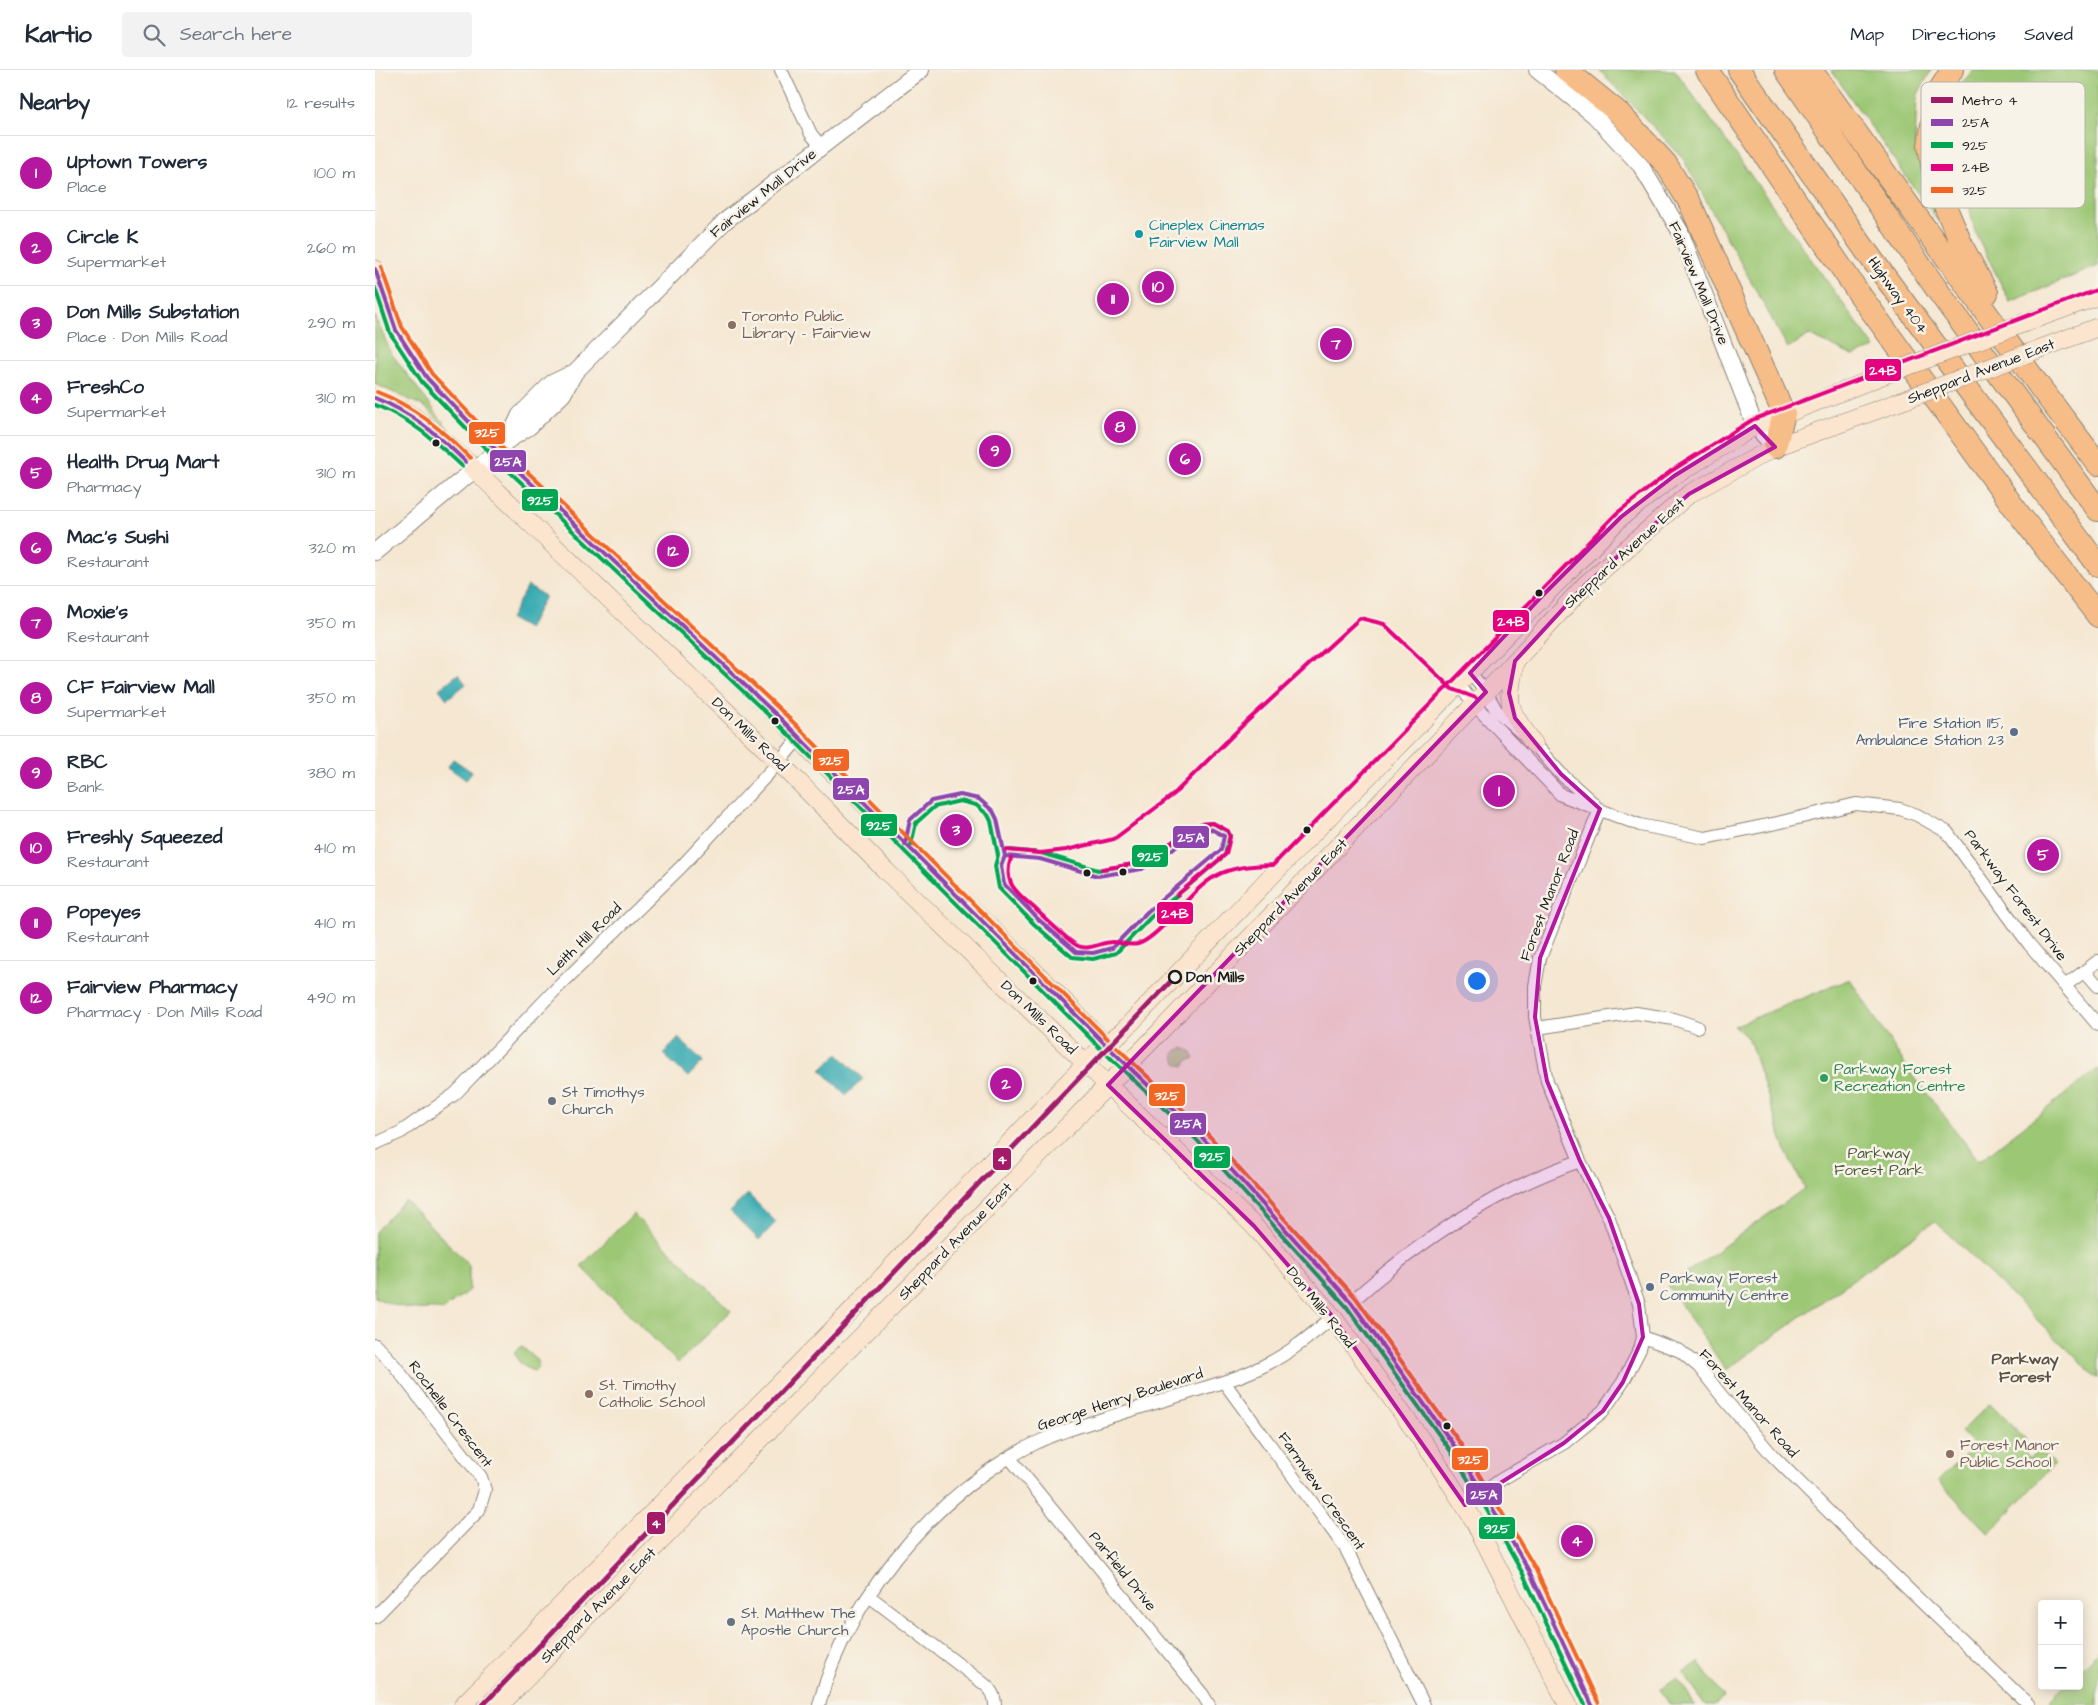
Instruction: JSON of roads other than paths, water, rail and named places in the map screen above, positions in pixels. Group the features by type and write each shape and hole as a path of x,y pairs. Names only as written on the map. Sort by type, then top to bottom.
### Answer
{"highway":[{"path":"1566,70 1619,113 1666,164 1690,203 1784,414 1775,447"},
{"path":"1694,70 1916,390 1977,470 2019,514"},
{"path":"1707,70 1860,295 2019,514 2098,616"},
{"name":"Highway 404","path":"1739,70 1871,258 2098,565"},
{"path":"1786,70 1938,291 2098,510"},
{"path":"1811,70 2042,390 2098,464"},
{"path":"1944,82 1952,70"},
{"path":"1946,208 1964,250 2042,390"}],"main road":[{"name":"Don Mills Road","path":"375,269 396,330 427,378 502,446 783,721 1105,1044 1200,1135 1351,1302 1455,1447 1483,1492 1529,1571 1592,1705"},
{"name":"Sheppard Avenue East","path":"463,1705 852,1310 935,1220 1105,1044 1122,1032 1269,878 1621,517 1675,476 1755,426 1889,373 2098,296"},
{"name":"Sheppard Avenue East","path":"499,1705 1128,1065 1480,698 1585,585 1689,494 1775,447 2098,327"},
{"name":"Don Mills Road","path":"375,398 391,403 426,424 475,470 779,762 885,870 1254,1226 1333,1317 1433,1456 1465,1505 1503,1574 1569,1705"},
{"path":"1515,660 1509,693 1510,706 1515,718 1534,744"}],"street":[{"path":"781,70 811,134 821,146"},
{"name":"Fairview Mall Drive","path":"375,552 460,480 529,427 563,394 575,372 725,221 921,70"},
{"name":"Fairview Mall Drive","path":"1537,70 1594,115 1641,166 1681,231 1755,426 1775,447"},
{"name":"Parkway Forest Drive","path":"1464,679 1561,796 1639,825 1705,838 1855,804 1900,809 1917,815 1947,832 2029,944 2098,1025"},
{"name":"Parkway Forest Drive","path":"1480,698 1534,744 1561,774 1599,809"},
{"name":"Leith Hill Road","path":"375,1144 401,1132 455,1094 554,991 681,867 799,738"},
{"name":"Forest Manor Road","path":"1599,809 1540,958 1535,986 1537,1028 1547,1082 1580,1161 1612,1227 1639,1304 1643,1337 1680,1351 1699,1367 1773,1456 1855,1538 2029,1705"},
{"path":"2066,986 2098,960"},
{"path":"2085,971 2098,986"},
{"path":"1537,1028 1635,1013 1673,1019 1697,1027"},
{"path":"1351,1302 1438,1232 1491,1200 1580,1161"},
{"name":"George Henry Boulevard","path":"819,1705 833,1662 869,1596 892,1562 941,1509 975,1482 1010,1458 1063,1432 1224,1382 1268,1364 1294,1349 1333,1317"},
{"path":"1465,1505 1483,1492 1565,1443 1603,1411 1623,1382 1640,1349 1643,1337"},
{"name":"Rochelle Crescent","path":"375,1345 394,1365 481,1476 485,1490 479,1510 375,1617"},
{"name":"Farmview Crescent","path":"1224,1382 1346,1549 1424,1705"},
{"name":"Parfield Drive","path":"1010,1458 1203,1695 1209,1705"},
{"path":"869,1596 983,1683 991,1690 995,1699 995,1705"}],"water":[{"path":"527,586 545,596 528,629 510,619"},
{"path":"458,674 466,684 447,699 439,689"},
{"path":"453,759 472,772 466,780 448,767"},
{"path":"678,1038 703,1061 688,1077 663,1054"},
{"path":"838,1054 863,1079 846,1095 821,1070"},
{"path":"748,1194 776,1222 759,1240 730,1211"}],"metro line":[{"name":"4","path":"483,1705 1175,977"}],"place":[{"name":"Cineplex Cinemas Fairview Mall","path":"1139,234"},
{"name":"Freshly Squeezed","path":"1158,287"},
{"name":"Popeyes","path":"1113,299"},
{"name":"Toronto Public Library - Fairview","path":"732,325"},
{"name":"Moxie's","path":"1336,344"},
{"name":"CF Fairview Mall","path":"1120,427"},
{"name":"RBC","path":"995,451"},
{"name":"Mac's Sushi","path":"1185,459"},
{"name":"Fairview Pharmacy","path":"673,551"},
{"name":"Fire Station 115, Ambulance Station 23","path":"2014,732"},
{"name":"Uptown Towers","path":"1499,791"},
{"name":"Don Mills Substation","path":"956,830"},
{"name":"Health Drug Mart","path":"2043,855"},
{"name":"Don Mills","path":"1175,977"},
{"name":"Parkway Forest Recreation Centre","path":"1824,1078"},
{"name":"Circle K","path":"1006,1084"},
{"name":"St Timothys Church","path":"552,1101"},
{"name":"Parkway Forest Community Centre","path":"1650,1287"},
{"name":"St. Timothy Catholic School","path":"589,1394"},
{"name":"Forest Manor Public School","path":"1950,1454"},
{"name":"FreshCo","path":"1577,1541"},
{"name":"St. Matthew The Apostle Church","path":"731,1622"}],"district":[{"name":"Parkway Forest","path":"2025,1367"}],"park label":[{"name":"Parkway Forest Park","path":"1879,1162"}]}
